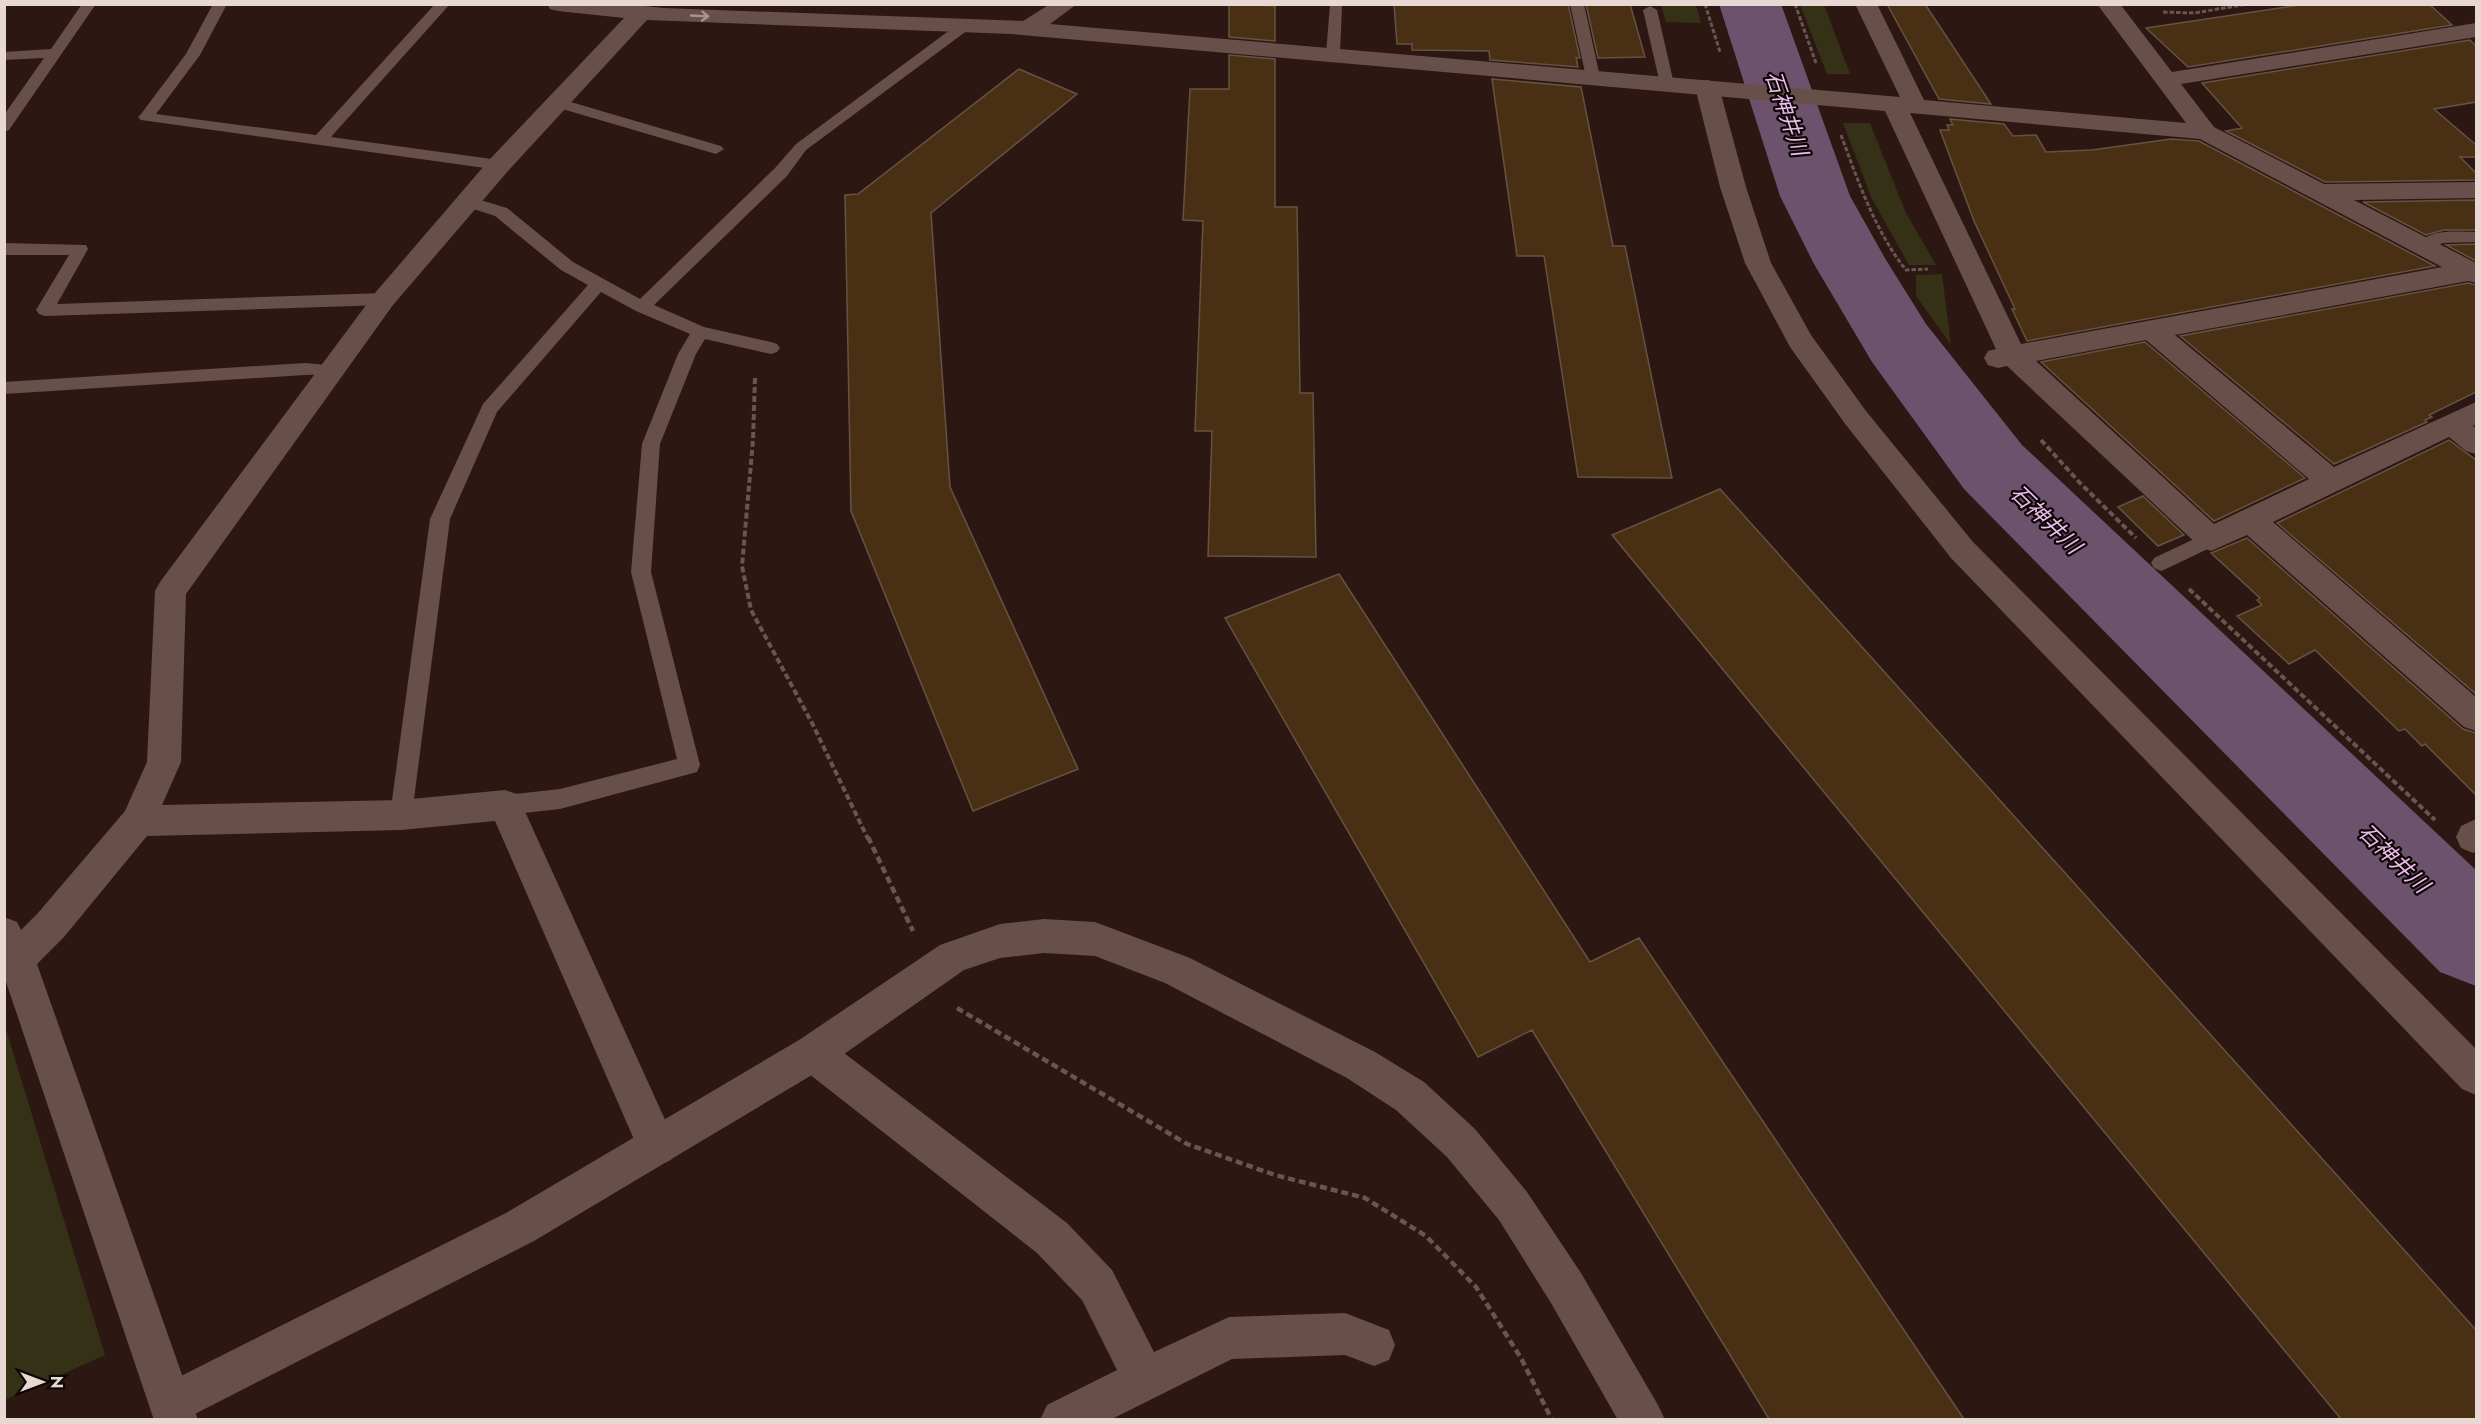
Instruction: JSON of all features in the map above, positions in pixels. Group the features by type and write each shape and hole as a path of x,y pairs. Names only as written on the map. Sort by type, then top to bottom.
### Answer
{"street":[{"path":"558,4 763,19 831,12 1864,100 2205,132 2474,272"},
{"path":"1028,28 1066,4"},
{"path":"1866,4 2004,357 2211,539 2464,418 2476,443"},
{"path":"2113,10 2205,132"},
{"path":"658,11 557,103 467,201 384,299 171,591 164,762 138,821 51,925 11,946 174,1411 520,1227 813,1053 953,957 1000,941 1044,936 1095,939 1177,970 1361,1065 1410,1096 1452,1135 1513,1206 1566,1288 1643,1419"},
{"path":"2165,80 2476,30"},
{"path":"1728,89 1733,187 1758,263 1800,340 1856,418 1962,550 2476,1076"},
{"path":"2321,192 2476,190"},
{"path":"2004,357 2474,272"},
{"path":"2154,331 2331,481"},
{"path":"2250,520 2476,717"},
{"path":"138,821 401,815 505,805 657,1146"},
{"path":"813,1053 1052,1238 1097,1285 1144,1379"},
{"path":"1062,1419 1229,1338 1344,1334 1374,1345"}],"lane":[{"path":"4,127 88,4"},
{"path":"219,4 193,55 146,117 499,165"},
{"path":"320,140 443,4"},
{"path":"1577,4 1593,77"},
{"path":"1333,54 1335,7"},
{"path":"1650,10 1667,84"},
{"path":"642,307 781,172 801,147 967,24"},
{"path":"4,56 55,53"},
{"path":"557,103 716,149"},
{"path":"467,201 501,212 567,266 598,285 642,307 700,332 764,346"},
{"path":"2425,246 2440,238 2476,237"},
{"path":"4,249 80,249 45,310 384,299"},
{"path":"401,815 440,519 489,409 598,285"},
{"path":"505,805 560,799 689,765 641,572 651,444 687,354 700,332"},
{"path":"4,388 305,369 332,370"},
{"path":"2161,563 2211,539"}],"path":[{"path":"1705,4 1728,89"},
{"path":"1795,4 1818,70"},
{"path":"2113,10 2194,13 2248,4"},
{"path":"1838,125 1881,228 1899,263 1906,270 1912,270"},
{"path":"764,346 742,566 752,610 813,723 910,923 923,978 1187,1144 1275,1175 1365,1198 1426,1236 1476,1287 1521,1358 1552,1419"}],"shaded area":[{"path":"1661,5 1696,5 1701,23 1666,22"},
{"path":"1800,5 1824,5 1850,74 1827,74"},
{"path":"1843,123 1870,123 1906,213 1936,265 1909,265 1871,197"},
{"path":"1942,274 1951,345 1916,296 1916,275"},
{"path":"5,1026 105,1355 4,1400"}],"building":[{"path":"1229,4 1275,6 1275,41 1229,37"},
{"path":"1394,4 1568,4 1580,58 1576,58 1578,67 1490,60 1489,51 1412,50 1412,44 1397,44"},
{"path":"1586,4 1630,4 1645,57 1598,58"},
{"path":"1887,4 1925,4 1991,104 1939,99"},
{"path":"2306,4 2429,4 2452,25 2188,67 2146,28"},
{"path":"2470,40 2476,46 2476,102 2434,109 2476,145 2476,157 2460,157 2476,173 2476,180 2325,182 2226,131 2242,128 2202,83"},
{"path":"1229,55 1275,59 1275,207 1297,207 1300,393 1313,393 1316,557 1208,556 1212,431 1195,431 1203,221 1183,220 1190,89 1229,89"},
{"path":"1019,69 1077,94 931,213 950,487 1078,769 973,811 851,511 845,195 858,194"},
{"path":"1492,79 1581,87 1613,246 1625,246 1672,478 1578,477 1544,256 1517,256"},
{"path":"1950,119 2004,124 2013,136 2036,135 2046,152 2092,150 2171,139 2199,141 2435,266 2027,341 2012,309 2015,309 1974,221 1940,130 1949,130 1947,125 1953,125"},
{"path":"2476,200 2476,230 2444,230 2426,235 2363,202"},
{"path":"2476,244 2476,261 2446,245"},
{"path":"2468,283 2476,285 2476,392 2429,415 2432,417 2425,420 2427,422 2334,464 2180,336"},
{"path":"2145,342 2305,478 2214,521 2041,362"},
{"path":"2449,440 2476,460 2476,694 2277,523"},
{"path":"1720,489 2476,1330 2476,1419 2341,1419 1612,535"},
{"path":"2143,496 2184,535 2158,546 2118,507"},
{"path":"2247,538 2463,729 2476,733 2476,795 2425,744 2422,746 2405,729 2399,731 2315,650 2289,664 2237,616 2262,605 2257,600 2260,598 2211,553"},
{"path":"1339,574 1590,962 1639,938 1964,1419 1769,1419 1532,1030 1478,1057 1225,618"}],"waterway":[{"name":"石神井川","path":"1750,4 1815,196 1851,264 1899,343 1993,467 2476,938"}]}
